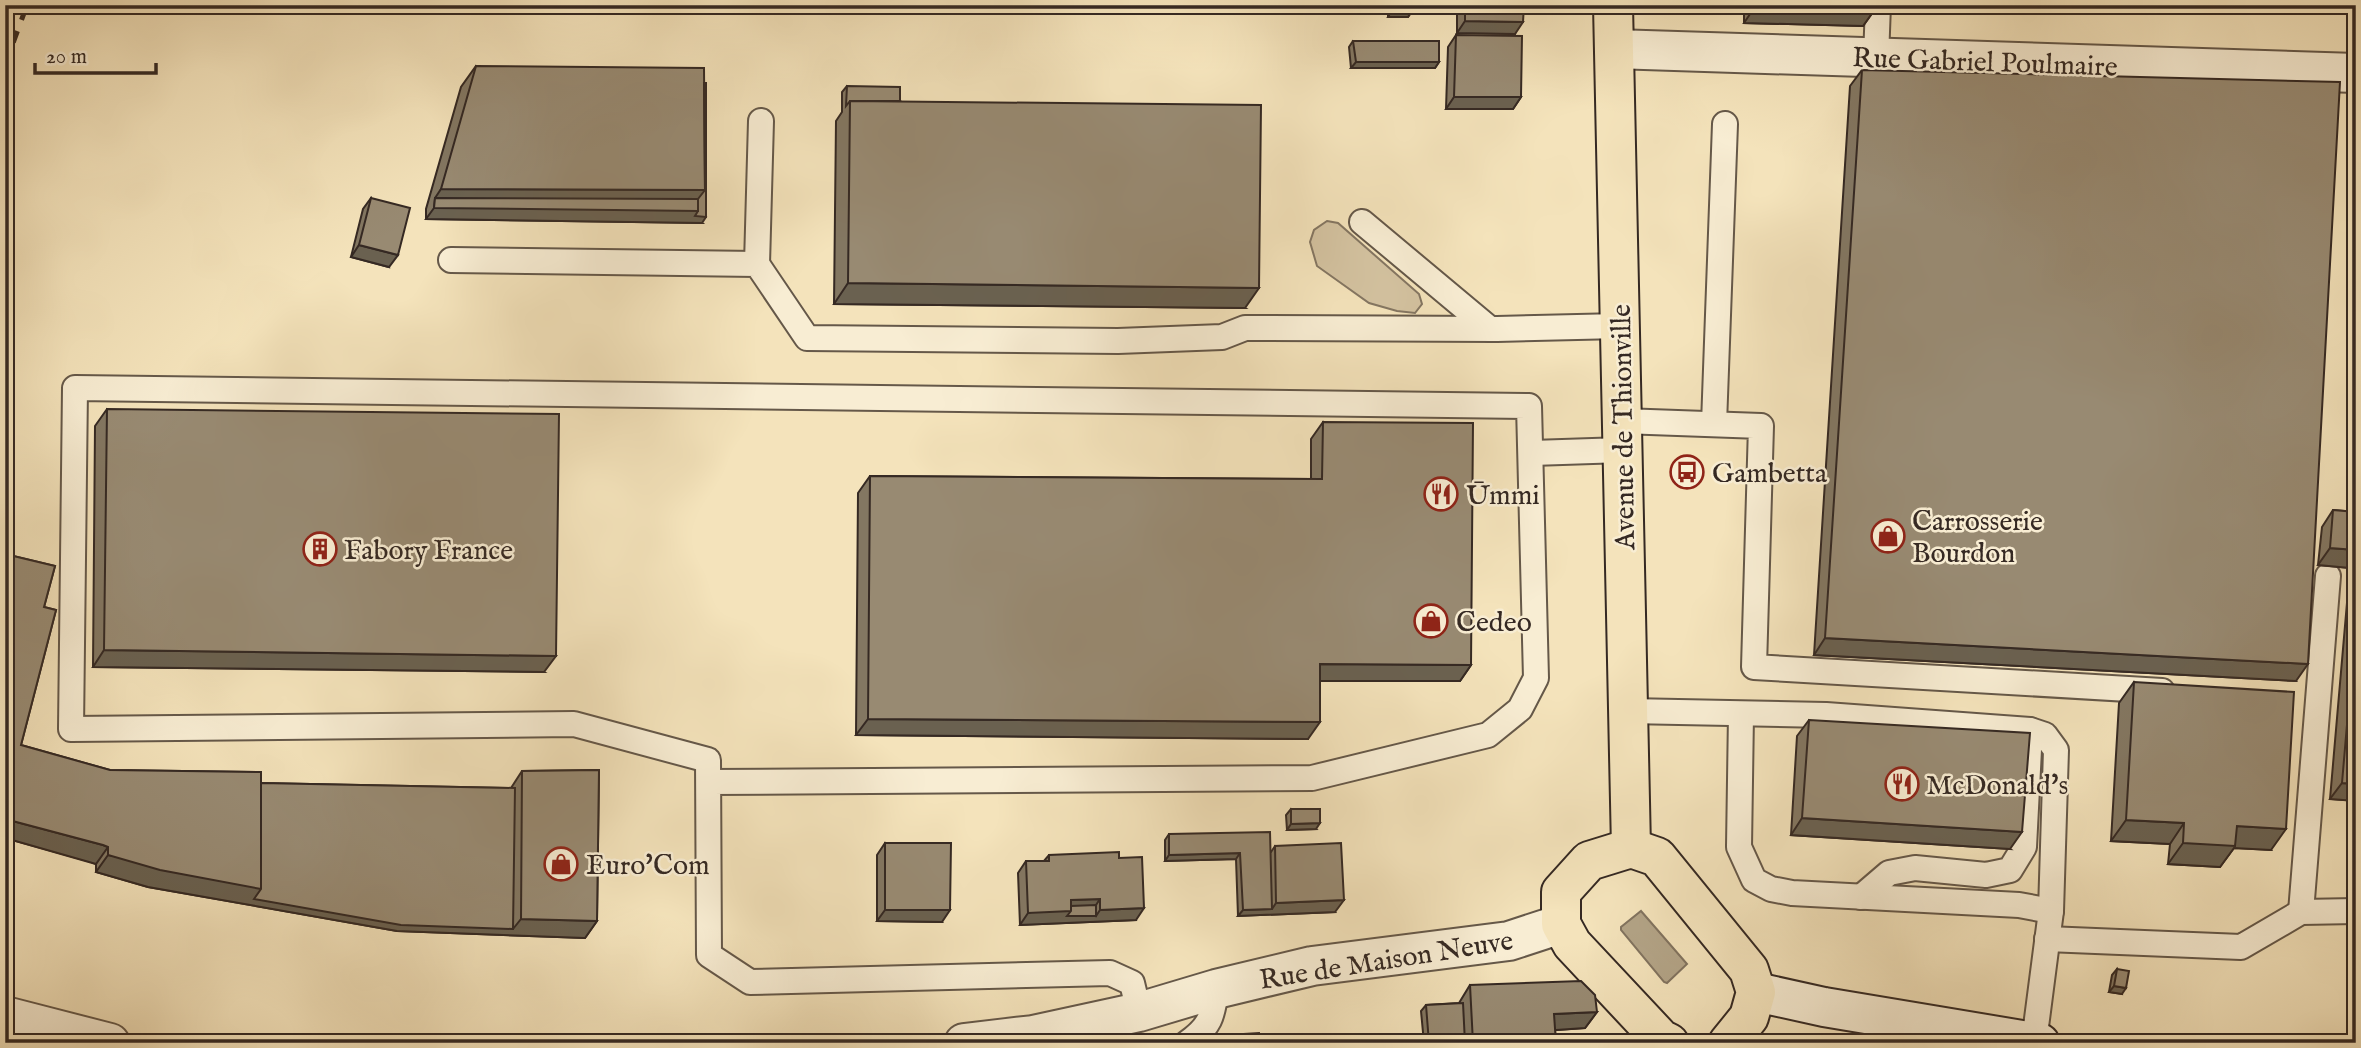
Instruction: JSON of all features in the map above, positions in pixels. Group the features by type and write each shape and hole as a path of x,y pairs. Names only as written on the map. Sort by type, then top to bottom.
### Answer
{"main road":[{"name":"Avenue de Thionville","path":"1613,5 1631,848"},
{"path":"1663,1042 1572,944 1562,924 1561,892 1589,861 1631,848 1657,857 1749,970 1756,992 1749,1017 1728,1043"}],"street":[{"name":"Rue Gabriel Poulmaire","path":"1614,49 2356,73"},
{"name":"Rue de Maison Neuve","path":"964,1043 1033,1035 1139,1012 1216,989 1312,967 1509,942 1562,924"},
{"path":"1756,992 1824,1007 2037,1042"},
{"path":"5,1016 47,1035 110,1043"}],"lane":[{"path":"1876,58 1878,5"},
{"path":"2356,64 2356,73"},
{"path":"761,121 757,264 807,338 1118,341 1222,337 1245,328 1490,329 1620,326"},
{"path":"1714,424 1725,124"},
{"path":"1362,222 1490,329"},
{"path":"451,260 757,264"},
{"path":"709,782 1312,778 1488,735 1520,709 1536,678 1529,406 75,388 71,729 574,724 708,760 709,955 750,982 1110,973 1132,983 1139,1012"},
{"path":"1532,453 1622,436 1714,424 1761,426 1754,667 2179,692"},
{"path":"2301,912 2328,576"},
{"path":"1628,711 1826,715 2030,730 2045,735 2056,750 2051,911 2037,1042"},
{"path":"1741,714 1739,847 1754,880 1771,889 1792,893 2019,905 2051,911"},
{"path":"1861,897 1889,873 1916,868 1986,875 2010,870 2024,847 2030,730"},
{"path":"2047,939 2241,947 2301,912 2356,911"},
{"path":"1187,1043 1203,1031 1214,1011 1216,989"}],"shaded area":[{"path":"1327,221 1338,223 1419,294 1422,304 1415,313 1369,303 1317,266 1310,242 1314,230"},
{"path":"1641,911 1687,964 1667,983 1621,930 1621,927"}],"building":[{"path":"1392,5 1413,5 1412,11 1392,10"},
{"path":"1465,5 1524,5 1523,22 1465,21"},
{"path":"1456,35 1522,36 1521,97 1454,97"},
{"path":"1353,41 1439,41 1439,62 1356,62"},
{"path":"476,66 704,68 705,190 441,189"},
{"path":"1862,70 2340,82 2308,664 1825,638"},
{"path":"704,83 706,217 695,216 698,199 705,190"},
{"path":"847,86 900,87 900,101 850,101 846,106"},
{"path":"850,101 1261,105 1259,288 848,283"},
{"path":"371,198 410,208 398,255 359,245"},
{"path":"435,198 698,199 698,211 434,208"},
{"name":"Fabory France","path":"107,409 559,414 556,656 104,650"},
{"path":"1323,422 1473,423 1471,665 1320,664 1320,722 868,719 870,476 1322,479"},
{"path":"2333,510 2356,512 2356,550 2330,548"},
{"path":"5,554 55,566 44,607 56,610 21,745 110,770 261,772 261,889 160,870 108,855 108,847 103,845 5,819"},
{"path":"2356,620 2356,784 2342,783"},
{"path":"2134,682 2294,692 2286,829 2237,826 2235,846 2183,843 2184,823 2126,820"},
{"path":"1809,720 2030,733 2022,832 1802,818"},
{"path":"599,770 597,921 521,919 522,771"},
{"path":"261,783 515,788 513,929 401,925 254,899 261,889"},
{"path":"1291,809 1320,809 1320,823 1291,824"},
{"path":"1270,832 1272,909 1243,910 1240,853 1169,855 1169,834"},
{"path":"885,843 951,843 950,910 885,910"},
{"path":"1341,843 1344,900 1276,903 1275,846"},
{"path":"1119,852 1119,858 1142,857 1144,908 1100,910 1100,899 1071,900 1071,911 1028,913 1026,861 1049,861 1049,855"},
{"path":"1096,905 1096,916 1067,916 1071,906"},
{"path":"2117,969 2129,971 2126,988 2114,986"},
{"path":"1581,981 1595,995 1597,1012 1554,1014 1556,1043 1473,1043 1470,985"},
{"path":"1463,1003 1465,1043 1429,1043 1426,1005"},
{"path":"1259,1033 1260,1043 1212,1043 1211,1036"}],"railway":[{"path":"5,65 27,5"}],"place":[{"name":"Gambetta","path":"1687,472"},
{"name":"Ūmmi","path":"1441,494"},
{"name":"Carrosserie Bourdon","path":"1888,536"},
{"name":"Fabory France","path":"320,549"},
{"name":"Cedeo","path":"1431,621"},
{"name":"McDonald's","path":"1902,784"},
{"name":"Euro'Com","path":"561,864"}]}
